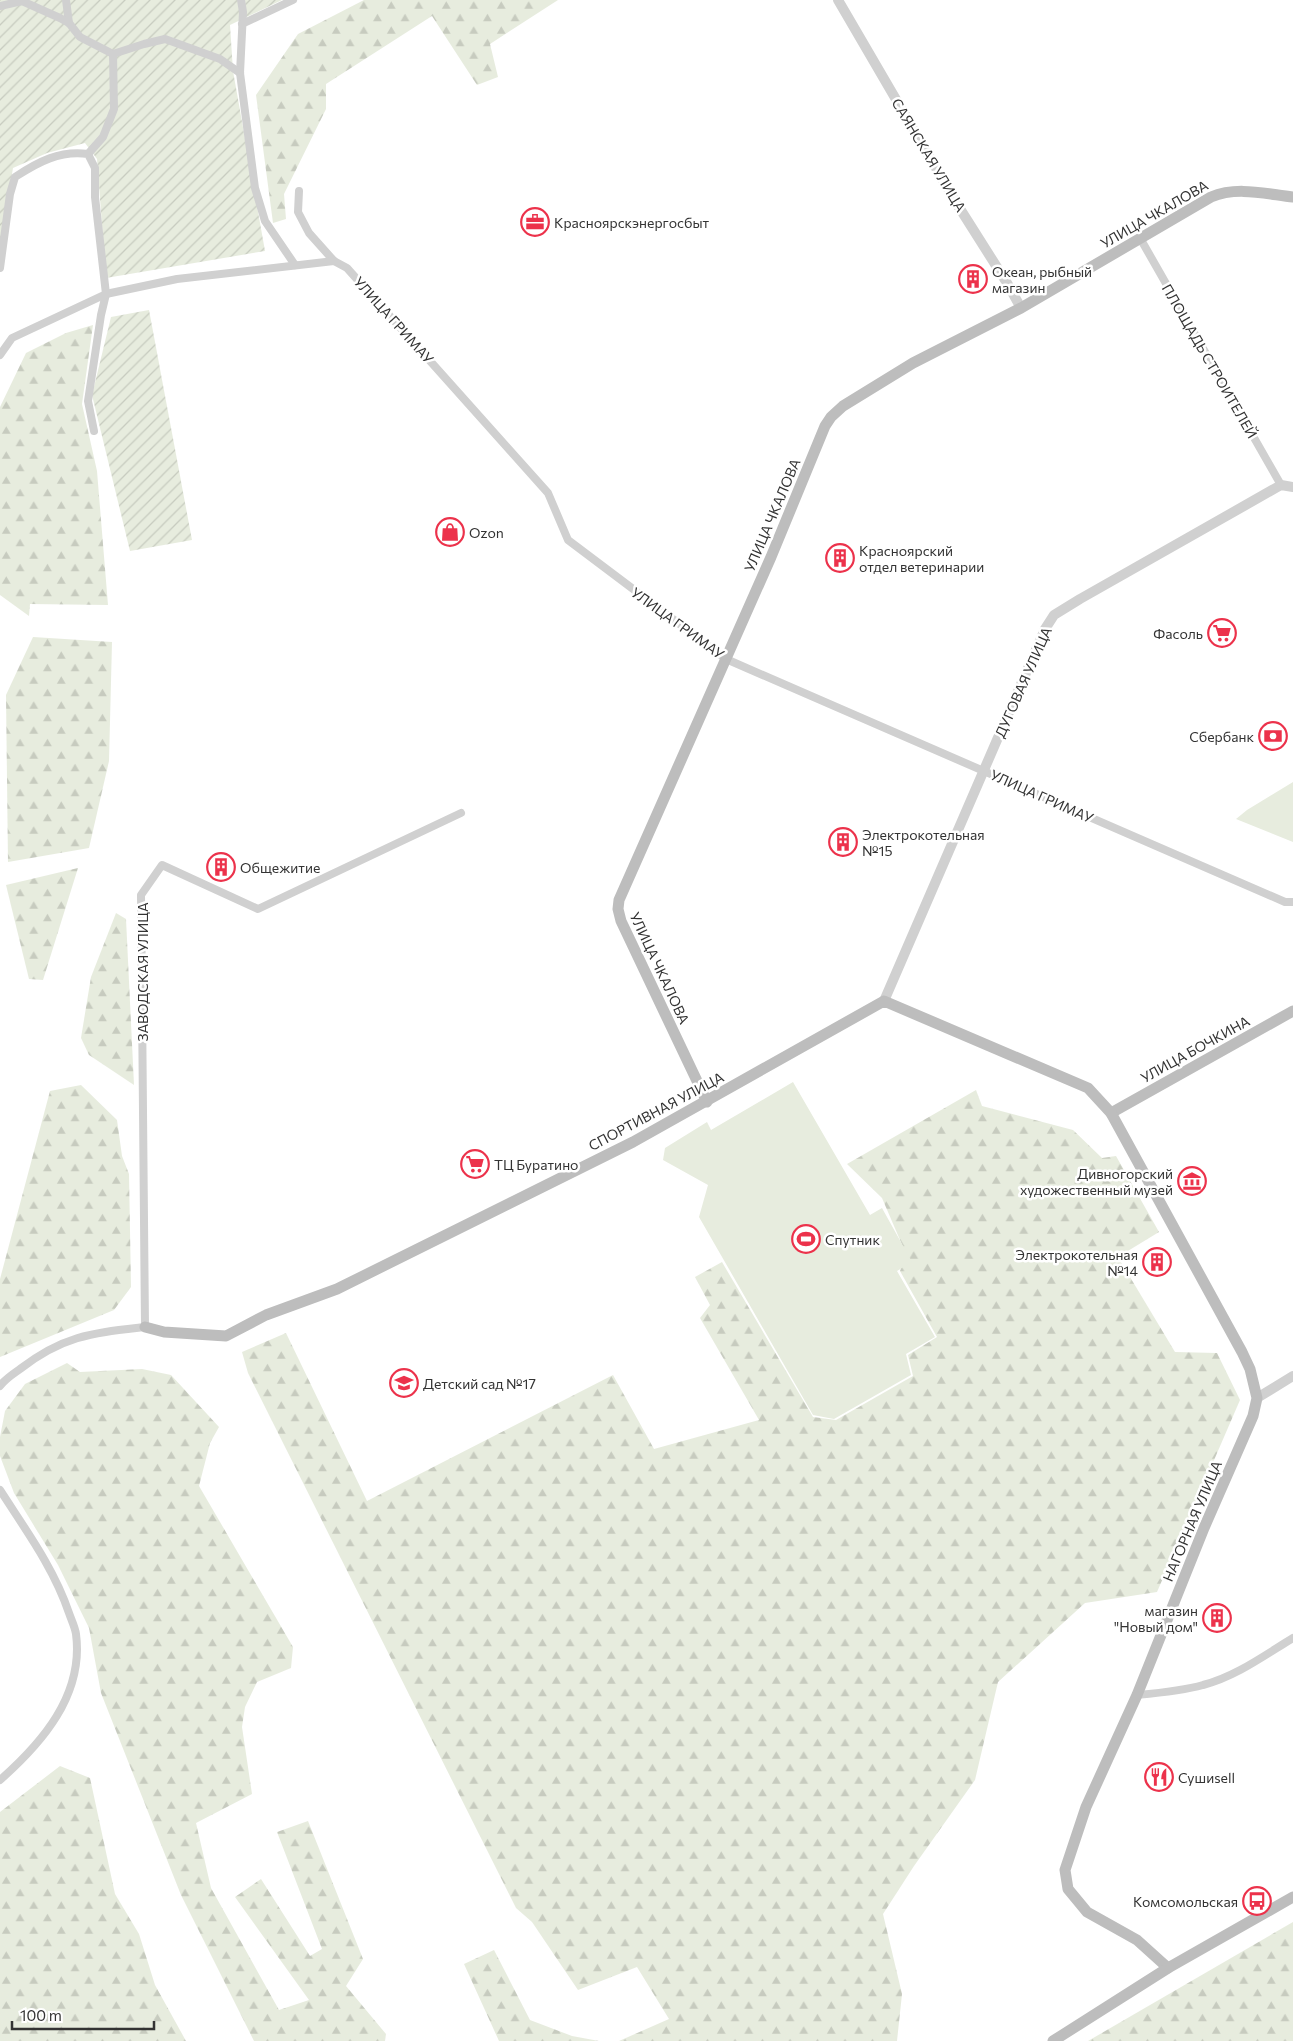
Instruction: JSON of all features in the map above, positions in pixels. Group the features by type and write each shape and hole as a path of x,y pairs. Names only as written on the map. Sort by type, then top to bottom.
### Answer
{"main road":[{"name":"УЛИЦА ЧКАЛОВА","path":"707,1102 621,921 618,909 623,891 726,659 819,440 832,417 849,402 913,363 1021,308 1221,193 1238,191 1293,198"},
{"name":"СПОРТИВНАЯ УЛИЦА","path":"145,1326 164,1332 226,1336 266,1315 337,1289 633,1142 884,1001"},
{"path":"884,1001 1088,1088 1111,1113"},
{"name":"УЛИЦА БОЧКИНА","path":"1111,1113 1293,1011"},
{"name":"НАГОРНАЯ УЛИЦА","path":"1111,1113 1242,1352 1250,1370 1257,1398 1253,1416 1204,1528 1137,1695 1086,1807 1065,1870 1068,1889 1087,1912 1137,1940 1168,1968"},
{"path":"1053,2041 1168,1968 1293,1897"}],"street":[{"path":"66,0 69,23"},
{"path":"242,0 240,73 256,188 265,221 294,265"},
{"path":"242,24 293,0"},
{"name":"САЯНСКАЯ УЛИЦА","path":"838,0 957,204 1021,308"},
{"path":"0,6 22,1 69,23 80,37 113,54 144,44 165,40 220,59 240,73"},
{"path":"88,154 103,137 114,109 113,54"},
{"path":"0,268 10,194 15,177 50,157 75,152 88,154"},
{"path":"88,154 95,168 95,197 106,294 100,315 88,401 94,431"},
{"name":"УЛИЦА ГРИМАУ","path":"298,191 298,212 309,233 334,261 348,268 548,493 568,540 726,659 986,770 1285,902 1293,902"},
{"name":"ПЛОЩАДЬ СТРОИТЕЛЕЙ","path":"1140,238 1280,485"},
{"path":"0,355 12,338 106,294 177,279 334,261"},
{"path":"1280,485 1293,487"},
{"name":"ДУГОВАЯ УЛИЦА","path":"884,1001 986,770 1042,637 1054,616 1080,599 1280,485"},
{"name":"ЗАВОДСКАЯ УЛИЦА","path":"145,1326 142,895 162,864 258,909 461,812"},
{"path":"0,1386 34,1358 66,1340 93,1333 145,1326"},
{"path":"1257,1398 1293,1376"},
{"path":"0,1490 54,1578 65,1600 76,1634 76,1670 72,1687 60,1711 49,1729 36,1742 22,1761 0,1780"},
{"path":"1137,1695 1204,1685 1226,1676 1293,1638"}],"green space":[{"path":"0,0 282,0 230,25 233,71 265,251 106,278 97,159 85,143 47,153 13,168 0,246"},
{"path":"364,0 558,0 490,44 498,77 477,85 432,16 326,84 326,109 284,194 286,219 273,223 256,95 298,34"},
{"path":"149,310 192,540 130,551 92,395 111,317"},
{"path":"93,325 82,404 97,471 108,605 30,604 29,616 0,595 0,407 26,353 66,333"},
{"path":"33,637 112,642 109,761 89,848 8,862 6,695"},
{"path":"1293,782 1293,842 1236,819 1247,810"},
{"path":"78,868 43,980 29,979 6,885"},
{"path":"116,913 126,919 134,1085 89,1055 81,1038 91,977"},
{"name":"Спутник","path":"793,1082 870,1215 882,1208 912,1262 897,1271 935,1337 906,1354 911,1375 834,1419 813,1415 699,1217 708,1185 663,1160 665,1148 707,1122 711,1130"},
{"path":"81,1085 117,1120 122,1156 129,1174 131,1287 114,1310 0,1357 0,1279 50,1091"},
{"path":"976,1090 982,1106 1073,1130 1102,1158 1116,1156 1159,1232 1118,1257 1175,1352 1217,1353 1240,1400 1157,1592 1085,1603 998,1682 975,1780 914,1866 883,1914 902,1994 897,2041 619,2041 669,2019 637,1967 578,1990 532,1922 516,1908 248,1373 242,1352 286,1333 367,1501 613,1375 654,1449 759,1420 700,1318 710,1305 695,1277 722,1262 813,1417 836,1420 913,1376 908,1355 937,1337 900,1271 906,1254 882,1198 847,1164"},
{"path":"67,1363 80,1372 142,1369 171,1375 219,1427 210,1443 199,1486 293,1647 291,1668 257,1682 245,1707 242,1727 252,1794 196,1823 211,1888 279,2010 309,2000 235,1897 261,1879 310,1956 322,1949 277,1832 308,1821 363,1959 346,1986 386,2034 385,2041 254,2041 181,1895 101,1693 89,1628 58,1565 14,1493 0,1456 0,1437 5,1411 25,1384"},
{"path":"60,1766 90,1778 115,1894 139,1934 155,1985 186,2041 0,2041 0,1812"},
{"path":"1293,1922 1293,2041 1088,2041"},
{"path":"494,1950 530,2020 572,2036 599,2041 499,2041 464,1964"}],"place":[{"name":"Красноярскэнергосбыт","path":"535,222"},
{"name":"Океан, рыбный магазин","path":"973,279"},
{"name":"Ozon","path":"450,532"},
{"name":"Красноярский отдел ветеринарии","path":"840,558"},
{"name":"Фасоль","path":"1222,633"},
{"name":"Сбербанк","path":"1273,736"},
{"name":"Электрокотельная №15","path":"843,842"},
{"name":"Общежитие","path":"221,867"},
{"name":"ТЦ Буратино","path":"475,1164"},
{"name":"Дивногорский художественный музей","path":"1192,1181"},
{"name":"Спутник","path":"806,1239"},
{"name":"Электрокотельная №14","path":"1157,1262"},
{"name":"Детский сад №17","path":"404,1383"},
{"name":"магазин \"Новый дом\"","path":"1217,1618"},
{"name":"Сушиsell","path":"1159,1777"},
{"name":"Комсомольская","path":"1257,1901"}]}
